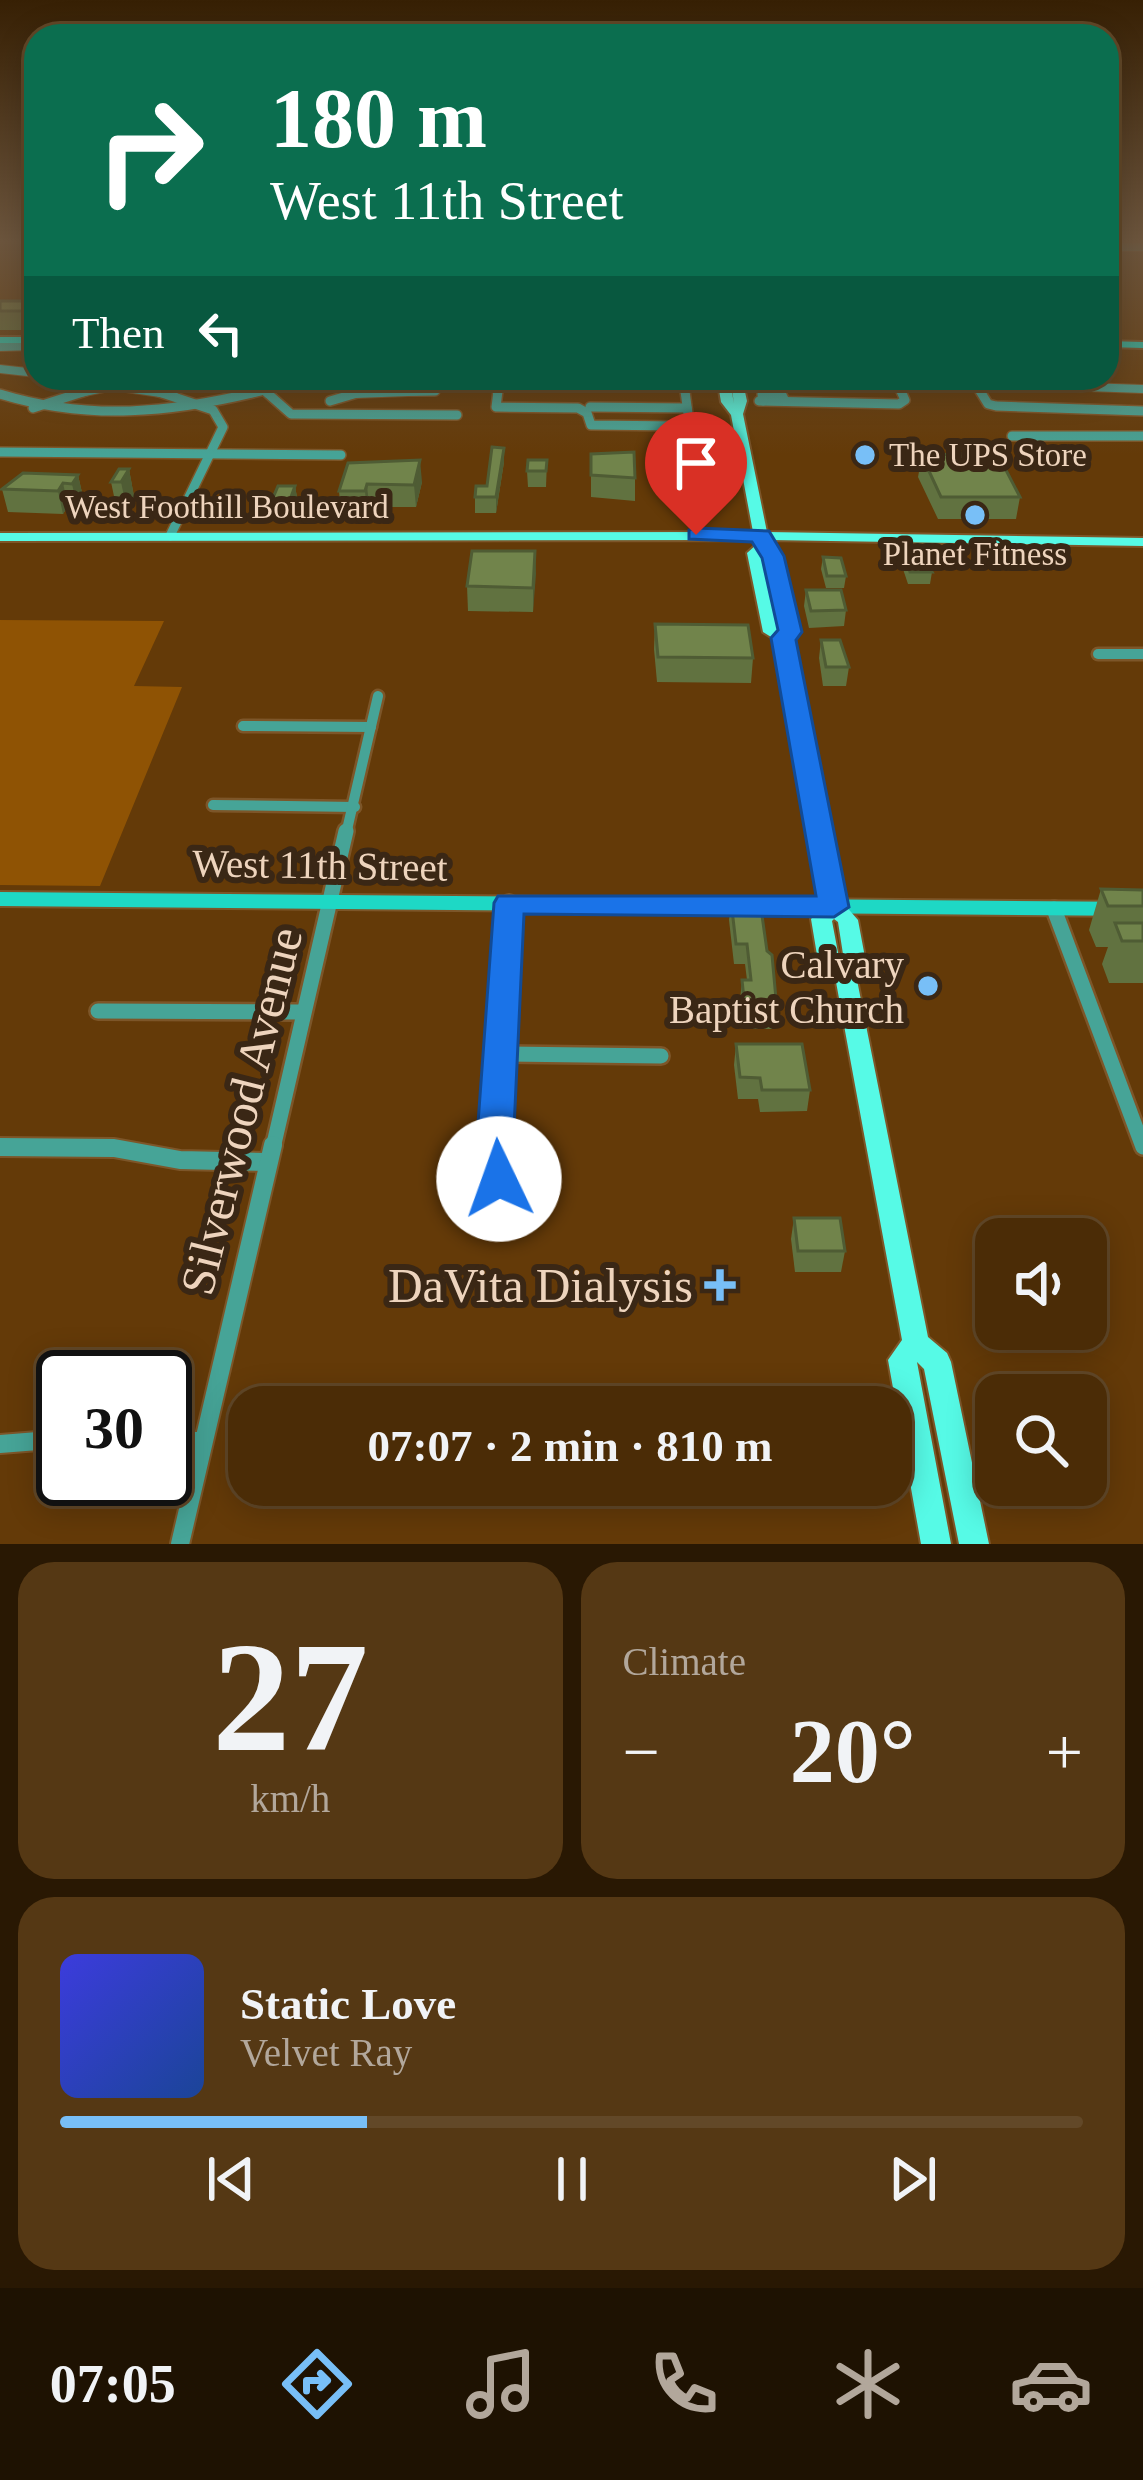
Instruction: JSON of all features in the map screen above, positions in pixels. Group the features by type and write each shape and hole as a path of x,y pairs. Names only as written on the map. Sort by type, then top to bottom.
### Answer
{"main road":[{"path":"725,390 737,414"},
{"path":"739,390 737,414 762,541 773,556 790,632 783,638 834,907 821,920 830,967 846,978 916,1345 937,1362 974,1544"},
{"name":"West Foothill Boulevard","path":"0,537 454,538 489,544 762,541 884,546 904,541 1143,542"},
{"path":"916,1345 902,1360 936,1544"}],"street":[{"path":"78,390 82,392"},
{"path":"33,408 92,390"},
{"path":"165,390 208,406 225,421 170,536"},
{"path":"0,394 33,408 165,412 266,390"},
{"path":"497,390 494,412 687,408"},
{"path":"584,407 591,425 686,424 685,390"},
{"path":"761,401 899,404 905,400 901,390"},
{"path":"979,390 988,404 996,406 1143,411"},
{"path":"263,391 291,413 457,415"},
{"path":"330,401 364,391 435,391 430,415"},
{"path":"0,405 14,400"},
{"path":"1012,436 1143,436"},
{"path":"0,452 342,452"},
{"path":"1098,654 1143,654"},
{"name":"Silverwood Avenue","path":"180,1544 301,1012 334,902 378,696"},
{"path":"242,725 371,727"},
{"path":"213,805 355,806"},
{"name":"West 11th Street","path":"0,899 1143,909"},
{"path":"499,1179 494,1151 509,903"},
{"path":"1054,909 1143,1147"},
{"path":"98,1011 301,1012"},
{"path":"499,1054 661,1056"},
{"path":"0,1147 114,1148 180,1160 267,1162"},
{"path":"0,1444 36,1441"},
{"path":"192,1441 201,1441"}],"shaded area":[{"path":"0,620 164,621 134,686 182,687 100,886 0,885"}],"building":[{"path":"492,447 504,448 496,497 475,497 476,486 487,486"},
{"path":"981,447 994,447 1020,497 941,497 922,456 984,452"},
{"path":"634,452 635,478 591,475 591,454"},
{"path":"420,460 414,485 367,484 365,491 339,491 348,463"},
{"path":"528,460 547,460 546,471 527,471"},
{"path":"683,460 715,460 723,476 681,473"},
{"path":"119,469 129,469 121,482 111,482"},
{"path":"23,473 78,475 58,491 2,489"},
{"path":"278,486 295,486 288,505 270,505"},
{"path":"472,551 535,551 533,588 467,586"},
{"path":"904,554 920,554 932,572 910,572"},
{"path":"823,557 841,558 846,576 827,576"},
{"path":"806,590 841,590 846,610 811,611"},
{"path":"655,624 748,625 753,658 658,657"},
{"path":"821,640 840,640 849,667 826,667"},
{"path":"1101,889 1143,890 1143,906 1108,906"},
{"path":"731,901 760,901 777,1010 745,1009 742,980 751,980 747,944 736,944"},
{"path":"1115,923 1143,923 1143,941 1122,941"},
{"path":"736,1044 802,1044 810,1090 762,1090 760,1078 740,1077"},
{"path":"794,1218 840,1218 845,1251 798,1251"}],"place":[{"name":"The UPS Store","path":"865,455"},
{"name":"Planet Fitness","path":"975,515"},
{"name":"Calvary Baptist Church","path":"928,986"},
{"name":"DaVita Dialysis","path":"720,1285"}],"route":[{"path":"499,1179 494,1151 509,903 834,907 791,688 783,638 790,632 773,556 761,536 696,535"}]}
